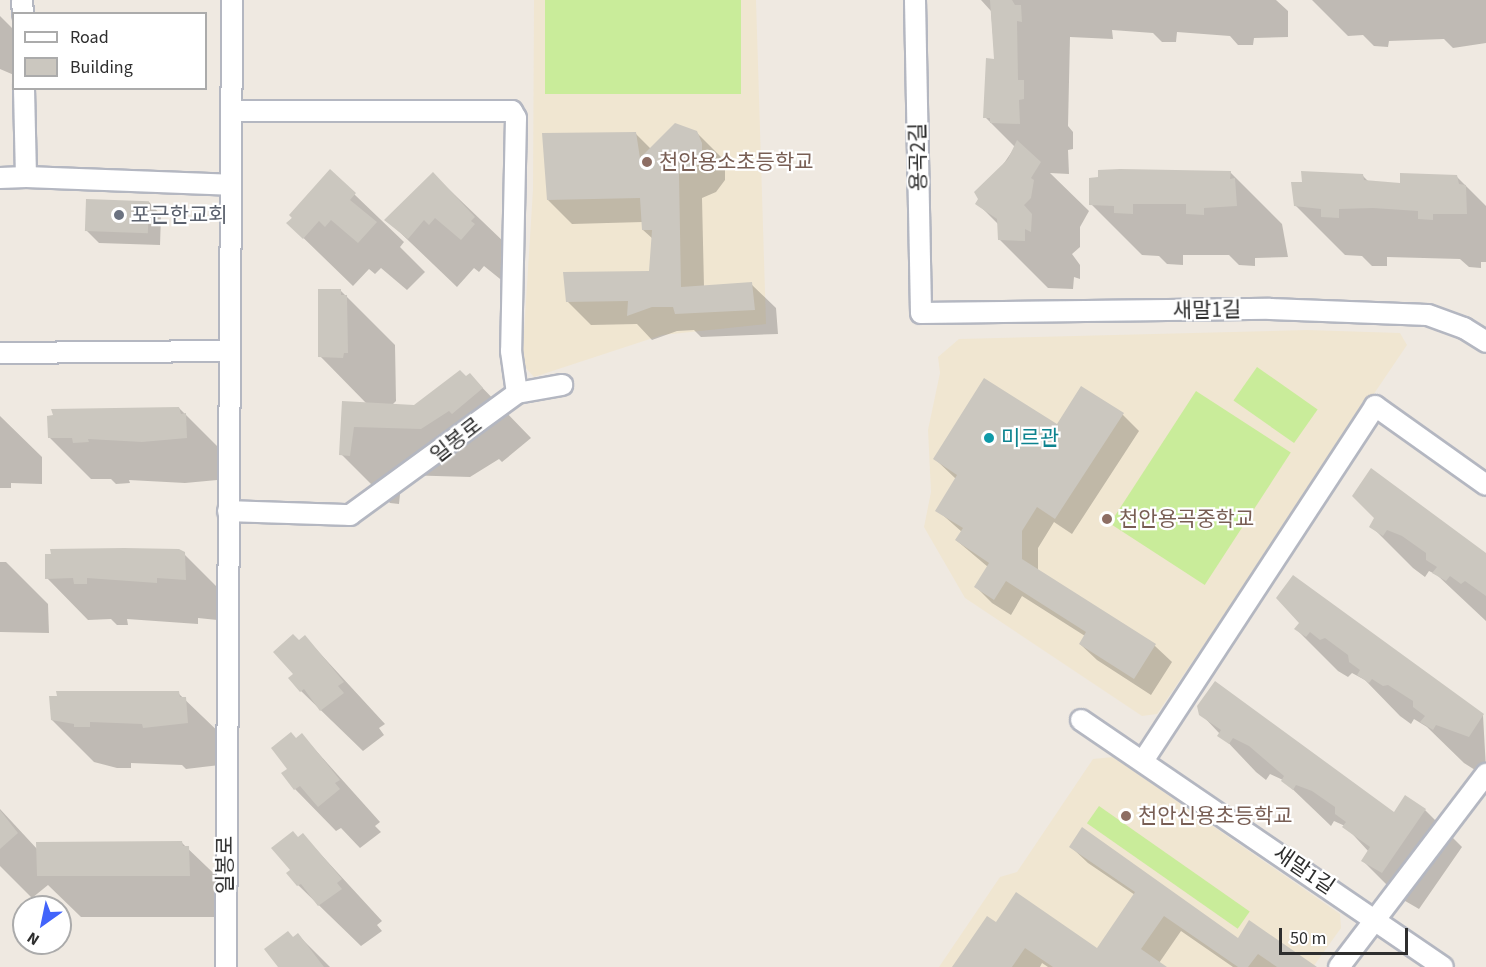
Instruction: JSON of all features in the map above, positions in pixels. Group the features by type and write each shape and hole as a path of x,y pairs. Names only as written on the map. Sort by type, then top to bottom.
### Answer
{"street":[{"name":"일봉로","path":"226,967 228,351 232,0"},
{"name":"용곡2길","path":"915,0 921,313"},
{"path":"24,90 26,177"},
{"path":"231,111 505,108 516,118 511,351 517,393 562,385"},
{"path":"0,178 230,185"},
{"name":"새말1길","path":"921,313 1270,309 1428,315 1464,328 1486,342"},
{"path":"0,353 228,351"},
{"name":"일봉로","path":"228,512 350,514 517,393"},
{"path":"1143,761 1375,406 1486,485"},
{"name":"새말1길","path":"1082,720 1375,918 1443,967"},
{"path":"1339,967 1486,774"}],"shaded area":[{"name":"천안용소초등학교","path":"534,0 756,0 766,324 662,335 534,377 522,364 533,190"},
{"name":"천안용곡중학교","path":"1307,330 1400,333 1407,345 1157,714 1142,716 965,598 924,527 931,492 928,430 940,373 938,357 959,339"},
{"name":"천안신용초등학교","path":"1113,757 1340,914 1341,928 1313,967 939,967 1000,877 1017,872 1093,759"}],"green space":[{"path":"545,0 741,0 741,94 545,94"},
{"path":"1257,367 1318,409 1294,443 1233,401"},
{"path":"1196,391 1291,453 1205,585 1110,524"},
{"path":"1099,806 1250,912 1238,929 1087,823"}],"building":[{"path":"990,0 1012,0 1015,5 1021,5 1022,22 1017,21 1018,80 1024,80 1024,99 1019,100 1020,124 990,123 990,118 983,118 986,58 994,59"},
{"path":"675,123 697,131 702,143 702,156 692,168 679,174 681,287 752,282 755,310 675,314 673,307 652,307 627,316 628,301 566,302 563,272 649,271 652,230 642,230 640,198 547,200 542,133 636,132 640,158"},
{"path":"1017,140 1041,162 1031,178 1034,180 1031,198 1024,205 1032,214 1031,232 1025,229 1025,241 998,240 997,219 975,204 978,199 974,192 1008,159"},
{"path":"330,169 356,193 350,200 377,222 358,243 331,220 325,227 319,221 303,239 286,223 292,218 289,215"},
{"path":"1098,170 1231,171 1230,179 1235,178 1237,206 1204,208 1204,215 1186,214 1186,204 1133,204 1133,214 1114,213 1114,206 1089,205 1089,178 1098,177"},
{"path":"1301,171 1363,174 1364,180 1400,183 1400,173 1457,175 1459,184 1466,185 1467,214 1433,214 1433,220 1418,219 1418,211 1373,208 1339,209 1339,218 1321,217 1321,209 1294,206 1291,182 1302,182"},
{"path":"433,172 475,217 471,221 475,224 461,240 435,218 429,225 424,220 408,239 384,220"},
{"path":"86,199 149,201 148,233 85,231"},
{"path":"318,289 341,289 341,295 347,295 348,353 344,353 343,358 318,357"},
{"path":"460,370 466,376 470,373 483,388 452,414 449,411 421,429 354,427 350,456 339,455 342,401 414,405"},
{"path":"984,378 1057,424 1081,386 1124,413 1055,519 1037,507 1022,531 1022,559 1156,644 1134,679 1079,644 1086,632 1006,581 994,600 974,587 989,563 955,540 963,528 935,511 957,475 933,459"},
{"path":"179,407 181,414 186,413 187,438 142,442 88,439 89,442 73,443 72,438 48,438 47,416 53,415 51,409"},
{"path":"1371,468 1486,553 1486,596 1465,581 1461,584 1450,576 1446,581 1432,573 1437,567 1426,560 1426,553 1402,536 1387,530 1383,536 1369,527 1374,518 1352,496"},
{"path":"50,549 179,549 185,552 186,580 157,578 157,583 87,578 87,584 74,584 73,578 45,579 45,554 51,554"},
{"path":"1293,575 1484,714 1469,737 1436,725 1433,730 1420,722 1425,716 1413,707 1413,701 1388,685 1383,686 1372,679 1369,683 1357,675 1360,670 1349,662 1348,655 1325,638 1320,640 1310,632 1306,637 1294,629 1299,623 1276,598"},
{"path":"293,634 299,640 305,635 344,682 338,686 344,693 320,711 304,689 300,692 288,678 293,674 273,652"},
{"path":"1215,681 1394,812 1405,795 1426,809 1382,873 1361,861 1370,847 1342,827 1346,822 1335,814 1335,807 1312,791 1296,785 1293,790 1281,781 1284,776 1249,746 1233,738 1229,744 1217,736 1221,730 1199,715 1197,706"},
{"path":"56,691 179,691 180,697 186,697 188,723 143,728 142,724 90,722 90,727 74,727 74,724 51,720 49,696 57,696"},
{"path":"291,732 296,738 302,733 340,780 335,783 340,789 318,807 300,786 294,790 281,773 287,769 271,748"},
{"path":"0,810 18,833 0,849"},
{"path":"1082,827 1238,938 1249,920 1317,967 1277,967 1258,954 1248,967 1238,967 1164,916 1141,949 1167,967 1053,967 1025,948 1012,967 952,967 987,916 996,922 1016,892 1097,948 1135,892 1069,847"},
{"path":"293,831 298,837 303,833 342,879 337,883 342,889 318,906 301,884 297,886 286,873 290,870 271,848"},
{"path":"182,841 183,846 189,846 190,876 37,876 36,842"},
{"path":"288,931 293,937 298,933 324,967 278,967 264,949"}],"place":[{"name":"천안용소초등학교","path":"647,162"},
{"name":"포근한교회","path":"119,215"},
{"name":"미르관","path":"989,438"},
{"name":"천안용곡중학교","path":"1107,519"},
{"name":"천안신용초등학교","path":"1126,816"}]}
